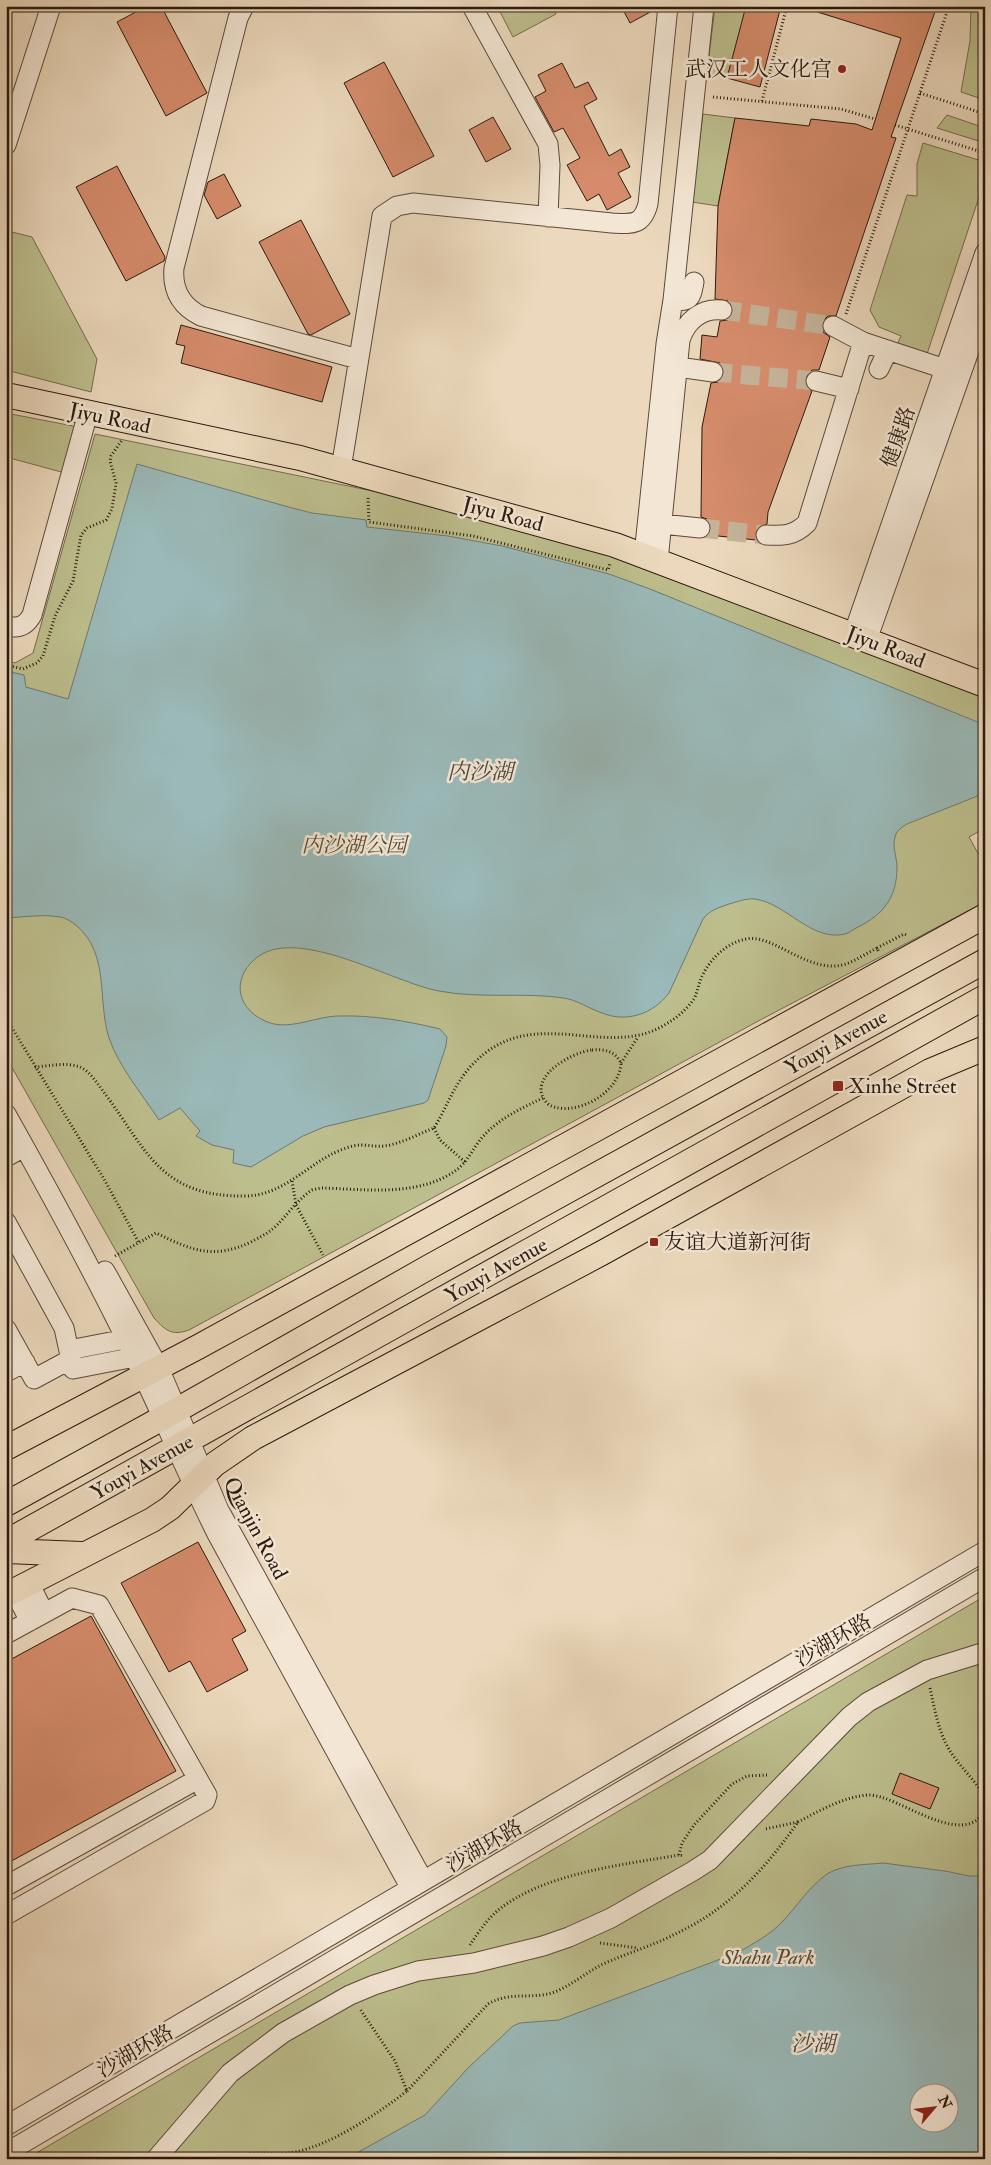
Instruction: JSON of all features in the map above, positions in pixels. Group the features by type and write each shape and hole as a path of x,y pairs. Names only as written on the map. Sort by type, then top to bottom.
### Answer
{"main road":[{"name":"Jiyu Road","path":"6,395 300,458 615,545 985,685"},
{"path":"6,1448 146,1367 985,916"},
{"name":"Youyi Avenue","path":"6,1504 170,1414 428,1267 985,961"},
{"name":"Youyi Avenue","path":"6,1542 980,1001"},
{"path":"16,1590 152,1520 170,1508 229,1453 253,1438 602,1253 930,1071 985,1048"},
{"path":"6,1551 85,1554"}],"street":[{"path":"6,145 51,6"},
{"path":"244,6 238,18 174,268 173,276 176,291 184,304 191,311 201,316 358,359"},
{"path":"472,6 548,144 550,164 548,217"},
{"path":"340,470 379,223 382,216 396,206 413,203 630,224 644,217 648,204 668,6"},
{"path":"651,558 666,344 673,300 704,6"},
{"name":"健康路","path":"860,637 945,369 985,254"},
{"path":"673,300 682,301 688,299 694,282"},
{"name":"健康路","path":"860,637 985,306"},
{"path":"651,558 662,524 680,340 688,323 702,313 722,310"},
{"path":"837,328 863,342 945,369"},
{"path":"766,535 787,536 800,530 807,523 863,342"},
{"path":"880,369 888,350"},
{"path":"678,367 713,372"},
{"path":"816,381 849,389"},
{"path":"6,626 19,627 26,624 32,615 88,413"},
{"path":"662,524 700,528"},
{"name":"Qianjin Road","path":"6,1114 52,1197 126,1339 146,1367"},
{"path":"6,1157 24,1147"},
{"name":"Qianjin Road","path":"52,1197 102,1267 146,1367 183,1444 217,1534 416,1883"},
{"path":"6,1222 64,1328 72,1370 146,1367"},
{"path":"6,1329 34,1379 70,1355 126,1339"},
{"path":"6,1372 24,1362"},
{"name":"沙湖环路","path":"6,2126 416,1883 985,1551"},
{"name":"沙湖环路","path":"6,2153 985,1577"},
{"path":"16,1590 37,1617"},
{"path":"6,1634 72,1598 99,1605 207,1795 205,1801 6,1915"},
{"path":"156,2159 230,2073 283,2033 350,1995 382,1982 418,1971 460,1965 543,1946 588,1930 643,1901 710,1860 849,1717 868,1702 927,1670 985,1652"},
{"path":"6,1886 198,1779"}],"path":[{"path":"762,101 786,6"},
{"path":"837,328 949,6"},
{"path":"920,93 985,114"},
{"path":"695,95 840,109 875,119"},
{"path":"895,126 985,153"},
{"path":"6,665 24,669 37,663 43,656 55,616 73,581 81,535 87,528 106,520 112,510 116,483 110,461 111,456 124,436"},
{"path":"369,477 367,486 369,522 473,536 608,570 615,545"},
{"path":"35,1067 69,1065 81,1067 98,1085 151,1159 166,1174 184,1185 223,1195 247,1196 271,1191 292,1181 313,1166 343,1150 362,1145 390,1145 434,1128 464,1074 484,1054 507,1040 545,1033 612,1037 639,1036 666,1025 680,1014 694,998 704,972 715,956 730,945 744,939 765,941 811,962 828,966 846,964 877,948 883,960"},
{"path":"6,1018 104,1179 139,1242"},
{"path":"621,1064 615,1054 604,1050 576,1053 561,1061 547,1074 543,1086 543,1098 549,1105 561,1108 574,1107 594,1100 610,1088 619,1072 621,1064 639,1036"},
{"path":"112,1257 156,1233 199,1251 213,1253 231,1250 268,1232 306,1194 321,1188 396,1190 418,1186 450,1174 465,1162 480,1141 497,1123 543,1098"},
{"path":"434,1128 440,1140 465,1162"},
{"path":"292,1181 296,1205 327,1262"},
{"path":"927,1670 935,1712 946,1742 953,1754 976,1781 985,1798"},
{"path":"679,1855 682,1843 694,1825 732,1784 747,1776 755,1775 790,1778"},
{"path":"739,1830 776,1828 798,1822 848,1800 870,1795 880,1797 931,1818 958,1825 971,1823 985,1810"},
{"path":"230,2159 251,2152 280,2154 308,2149 348,2130 383,2110 406,2092 488,2004 497,1999 556,1991 600,1966 684,1930 717,1910 782,1845 798,1822"},
{"path":"460,1965 471,1943 496,1912 520,1897 560,1880 679,1855 710,1860"},
{"path":"350,1995 387,2046 401,2073 406,2092"}],"green space":[{"path":"497,6 551,6 556,14 513,37"},
{"path":"715,6 747,6 727,78 707,73"},
{"path":"971,6 985,6 985,100 961,92 970,41"},
{"path":"703,114 735,118 718,206 692,202"},
{"path":"947,115 985,128 985,143 937,128"},
{"path":"923,143 985,162 985,179 927,354 897,345 901,336 879,327 870,310 907,195 917,196 917,164"},
{"path":"8,231 32,237 97,359 91,392 6,370 6,238"},
{"path":"6,413 73,426 76,429 65,473 6,457"},
{"name":"内沙湖","path":"95,434 392,495 639,563 985,698 985,828 969,837 985,866 985,902 762,1019 189,1330 183,1332 170,1331 154,1318 6,1057 6,660 15,663 33,653"},
{"name":"Shahu Park","path":"985,1596 985,2159 26,2159"}],"water":[{"name":"内沙湖","path":"137,464 312,513 366,520 367,527 448,536 502,546 609,574 650,589 985,725 985,793 907,824 899,829 894,841 897,867 892,896 875,916 847,933 833,935 821,932 777,907 755,899 738,901 711,911 703,919 669,993 655,1006 639,1015 630,1017 611,1016 574,1001 549,996 470,995 439,991 323,952 299,948 277,949 259,956 244,972 240,990 247,1008 265,1021 283,1025 339,1016 390,1019 440,1029 447,1037 446,1046 428,1100 424,1103 324,1127 303,1136 251,1167 233,1163 234,1150 212,1145 196,1136 200,1131 180,1108 159,1120 131,1080 113,1049 109,1038 101,979 94,950 77,926 64,918 53,916 6,918 6,671 24,675 26,687 68,699"},
{"name":"沙湖","path":"883,1863 969,1876 985,1876 985,2159 346,2159 425,2115 468,2068 513,2026 520,2023 559,2020 739,1952 778,1926 809,1890 827,1874 840,1868"}],"building":[{"path":"147,6 161,6 207,93 166,116 117,22"},
{"path":"621,6 657,6 656,9 630,23"},
{"path":"746,6 781,6 760,87 727,78"},
{"path":"811,6 937,6 891,137 896,138 836,316 828,316 823,321 823,332 830,337 819,370 812,370 805,378 805,385 812,391 768,512 767,524 757,529 756,540 709,535 710,524 707,519 701,517 702,427 711,383 718,382 724,373 720,363 700,359 702,335 717,337 720,321 728,320 733,311 728,301 715,299 718,206 735,118 809,126 811,119 856,124 872,130 901,38 811,10"},
{"path":"384,62 434,156 393,177 344,83"},
{"path":"562,63 575,88 588,82 597,99 584,106 609,156 621,149 630,167 618,173 631,197 607,210 599,194 587,201 567,165 580,158 563,128 554,132 535,97 546,91 538,75"},
{"path":"493,117 511,149 486,162 469,130"},
{"path":"117,166 165,257 164,261 126,281 76,187"},
{"path":"224,174 241,206 217,219 204,195 208,182"},
{"path":"301,220 350,314 311,335 308,334 259,242"},
{"path":"181,325 332,367 322,402 181,363 185,346 176,344"},
{"path":"198,1542 246,1631 232,1639 248,1670 207,1692 190,1661 169,1672 121,1583"},
{"path":"91,1616 176,1771 6,1864 6,1662"},
{"path":"900,1773 939,1788 930,1809 892,1794"}],"tunnel":[{"path":"722,310 833,326"},
{"path":"713,372 816,381"},
{"path":"700,528 766,535"}],"place":[{"name":"武汉工人文化宫","path":"842,69"},
{"name":"Xinhe Street","path":"838,1086"},
{"name":"友谊大道新河街","path":"654,1242"}],"park label":[{"name":"内沙湖公园","path":"354,845"}]}
